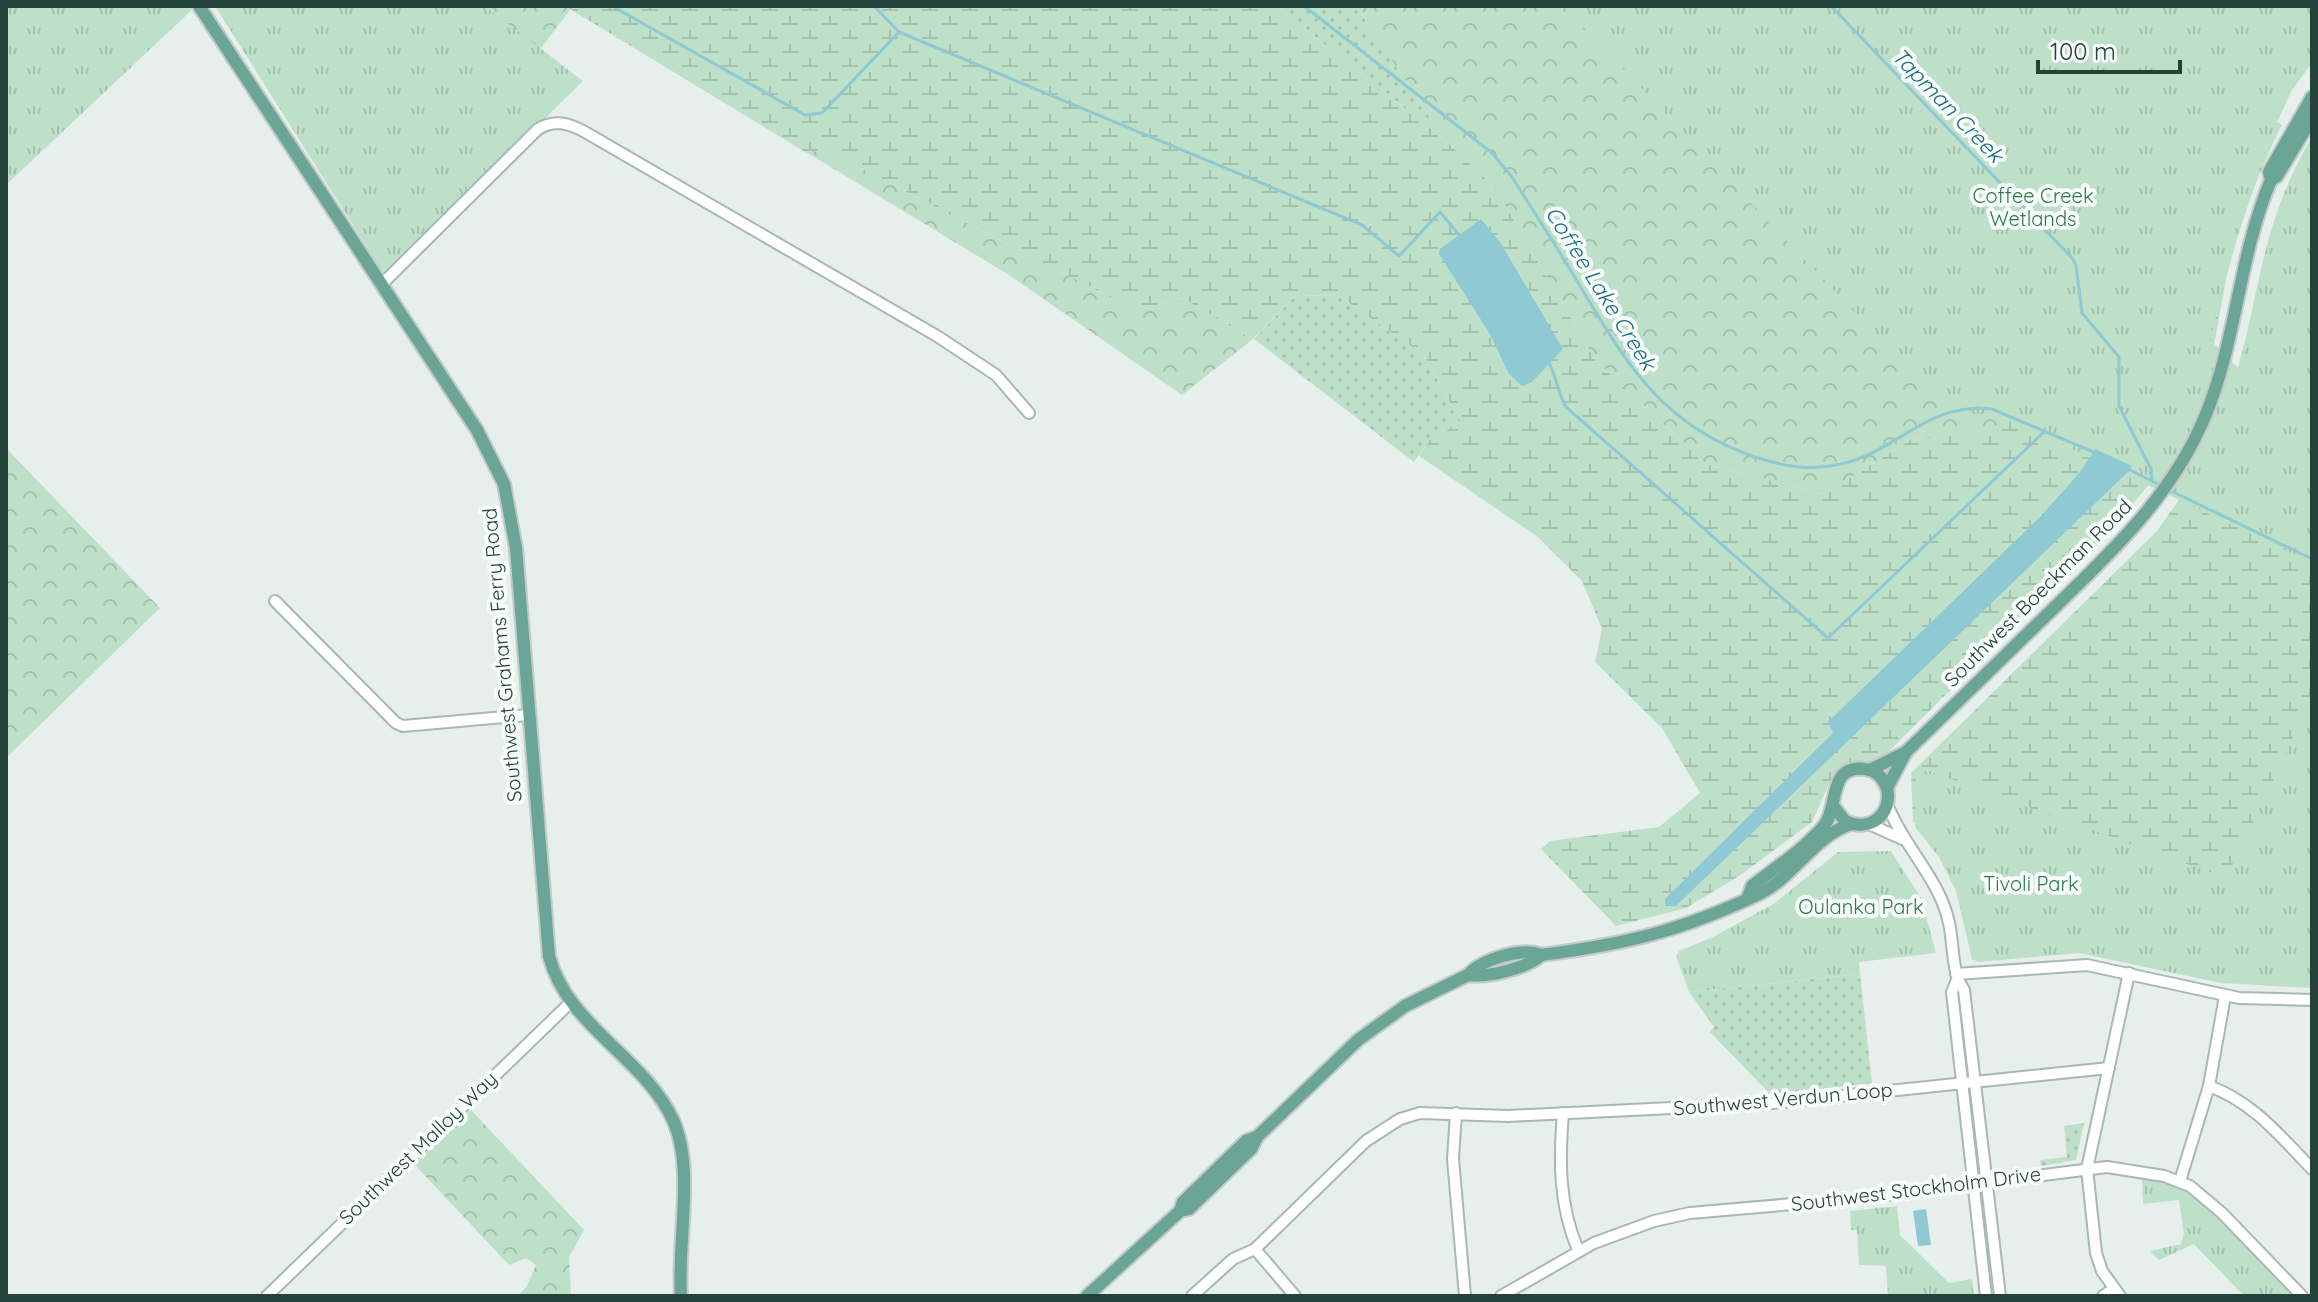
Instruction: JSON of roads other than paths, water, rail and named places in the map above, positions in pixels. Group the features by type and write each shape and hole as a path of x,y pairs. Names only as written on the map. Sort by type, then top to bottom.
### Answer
{"main road":[{"name":"Southwest Grahams Ferry Road","path":"199,6 477,430 504,484 516,548 547,943 556,979 571,1002 655,1094 674,1124 682,1160 681,1296"},
{"name":"Southwest Boeckman Road","path":"1748,897 1752,886 1825,825 1834,807 1834,789 1843,775 1858,769 1870,770 1906,752 2109,554 2170,481 2198,433 2217,386 2230,341 2248,246 2271,180 2269,172 2312,97"},
{"name":"Southwest Boeckman Road","path":"2271,180 2277,176 2312,118"},
{"name":"Southwest Boeckman Road","path":"1887,788 1906,752"},
{"path":"1834,807 1851,824 1869,824 1879,819 1888,806 1887,788 1870,770"},
{"name":"Southwest Boeckman Road","path":"1087,1296 1180,1211 1183,1202 1246,1141 1257,1137 1369,1031 1417,999 1468,975 1476,967 1512,955 1531,951 1541,955 1655,937 1758,895 1832,832 1851,824"}],"street":[{"path":"381,285 538,129 565,123 937,336 996,375 1029,413"},
{"path":"275,601 396,723 403,726 528,715"},
{"path":"1888,806 1902,839 1924,869 1944,906 1956,977 1964,990 2000,1296"},
{"path":"1869,824 1902,839"},
{"path":"1956,977 2066,965 2129,973 2225,996 2312,1000"},
{"path":"2103,1296 2117,1292 2096,1253 2087,1169 2129,973"},
{"path":"1956,977 1952,992 1986,1296"},
{"path":"2180,1181 2209,1086 2225,996"},
{"name":"Southwest Malloy Way","path":"267,1296 571,1002"},
{"name":"Southwest Verdun Loop","path":"1192,1296 1233,1259 1255,1249 1379,1131 1420,1113 1563,1113 1773,1103 2109,1068"},
{"path":"2209,1086 2238,1098 2254,1110 2312,1169"},
{"path":"1456,1113 1454,1176 1465,1296"},
{"path":"1563,1113 1560,1154 1563,1206 1578,1250"},
{"name":"Southwest Stockholm Drive","path":"1501,1296 1578,1250 1619,1232 1690,1213 2087,1169 2135,1171 2180,1181 2205,1197 2302,1296"},
{"path":"1255,1249 1295,1296"}],"water":[{"path":"1481,219 1500,242 1563,349 1532,382 1522,386 1509,374 1490,334 1439,254 1440,249"},
{"path":"2095,449 2132,466 2130,470 1676,906 1665,906 1665,899 1833,733 1828,722 2043,514 2080,472"},
{"path":"1926,1209 1931,1245 1918,1246 1913,1211"}],"waterway":[{"path":"612,6 805,115 822,113 899,32"},
{"path":"874,6 899,32 1362,225 1399,256 1440,212 1461,237"},
{"name":"Coffee Lake Creek","path":"1304,6 1491,152 1512,177 1630,365 1671,410 1696,429 1758,458 1809,468 1861,458 1949,413 1992,409 2096,453"},
{"name":"Tapman Creek","path":"1831,6 2072,258 2076,265 2082,313 2119,357 2119,406 2151,469 2152,479"},
{"path":"1548,361 1566,407 1828,638 2045,431"},
{"name":"Coffee Lake Creek","path":"2128,469 2160,485"},
{"name":"Coffee Lake Creek","path":"2167,489 2312,559"}],"park label":[{"name":"Coffee Creek Wetlands","path":"2033,208"},
{"name":"Tivoli Park","path":"2031,884"},
{"name":"Oulanka Park","path":"1861,907"}]}
